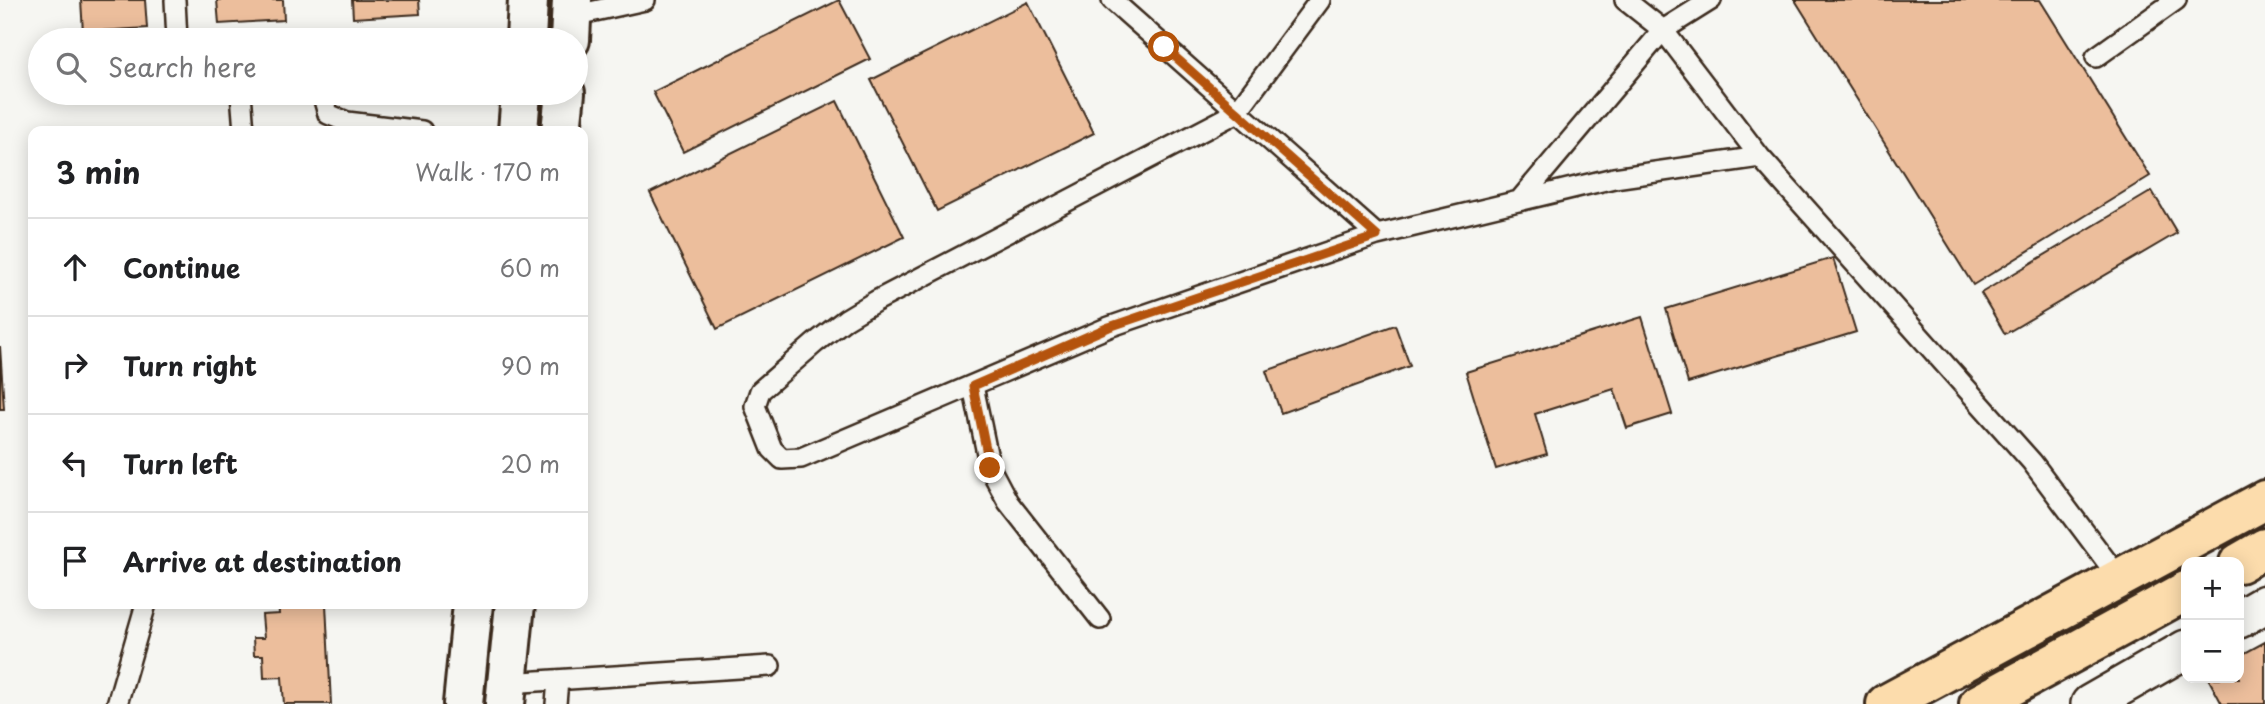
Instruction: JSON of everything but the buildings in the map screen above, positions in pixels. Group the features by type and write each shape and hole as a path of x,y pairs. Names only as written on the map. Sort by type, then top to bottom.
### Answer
{"main road":[{"path":"1886,704 2265,500"},
{"path":"2244,560 2265,548"},
{"path":"1979,704 2181,594"}],"street":[{"path":"527,28 528,0"},
{"path":"518,126 520,105"},
{"path":"562,126 564,105"},
{"path":"2244,616 2265,604"},
{"path":"463,704 472,609"},
{"path":"506,694 514,609"},
{"path":"2090,704 2181,652"}],"lane":[{"path":"175,0 176,28"},
{"path":"571,19 645,0"},
{"path":"1112,0 1377,236"},
{"path":"1320,0 1236,113 888,294 846,319 760,391 755,406 772,449 782,459 801,458 1109,327 1377,236 1614,178 1760,157"},
{"path":"1625,0 1663,30 1760,157 2032,462 2119,578"},
{"path":"1519,201 1663,30 1711,0"},
{"path":"2095,57 2176,0"},
{"path":"242,105 244,126"},
{"path":"325,105 328,114 347,122 380,126"},
{"path":"973,386 990,468 1008,502 1100,619"},
{"path":"117,704 145,609"},
{"path":"506,694 558,680 770,666"},
{"path":"556,704 558,680"}],"route":[{"path":"990,468 973,386 1109,327 1377,236 1164,47"}]}
